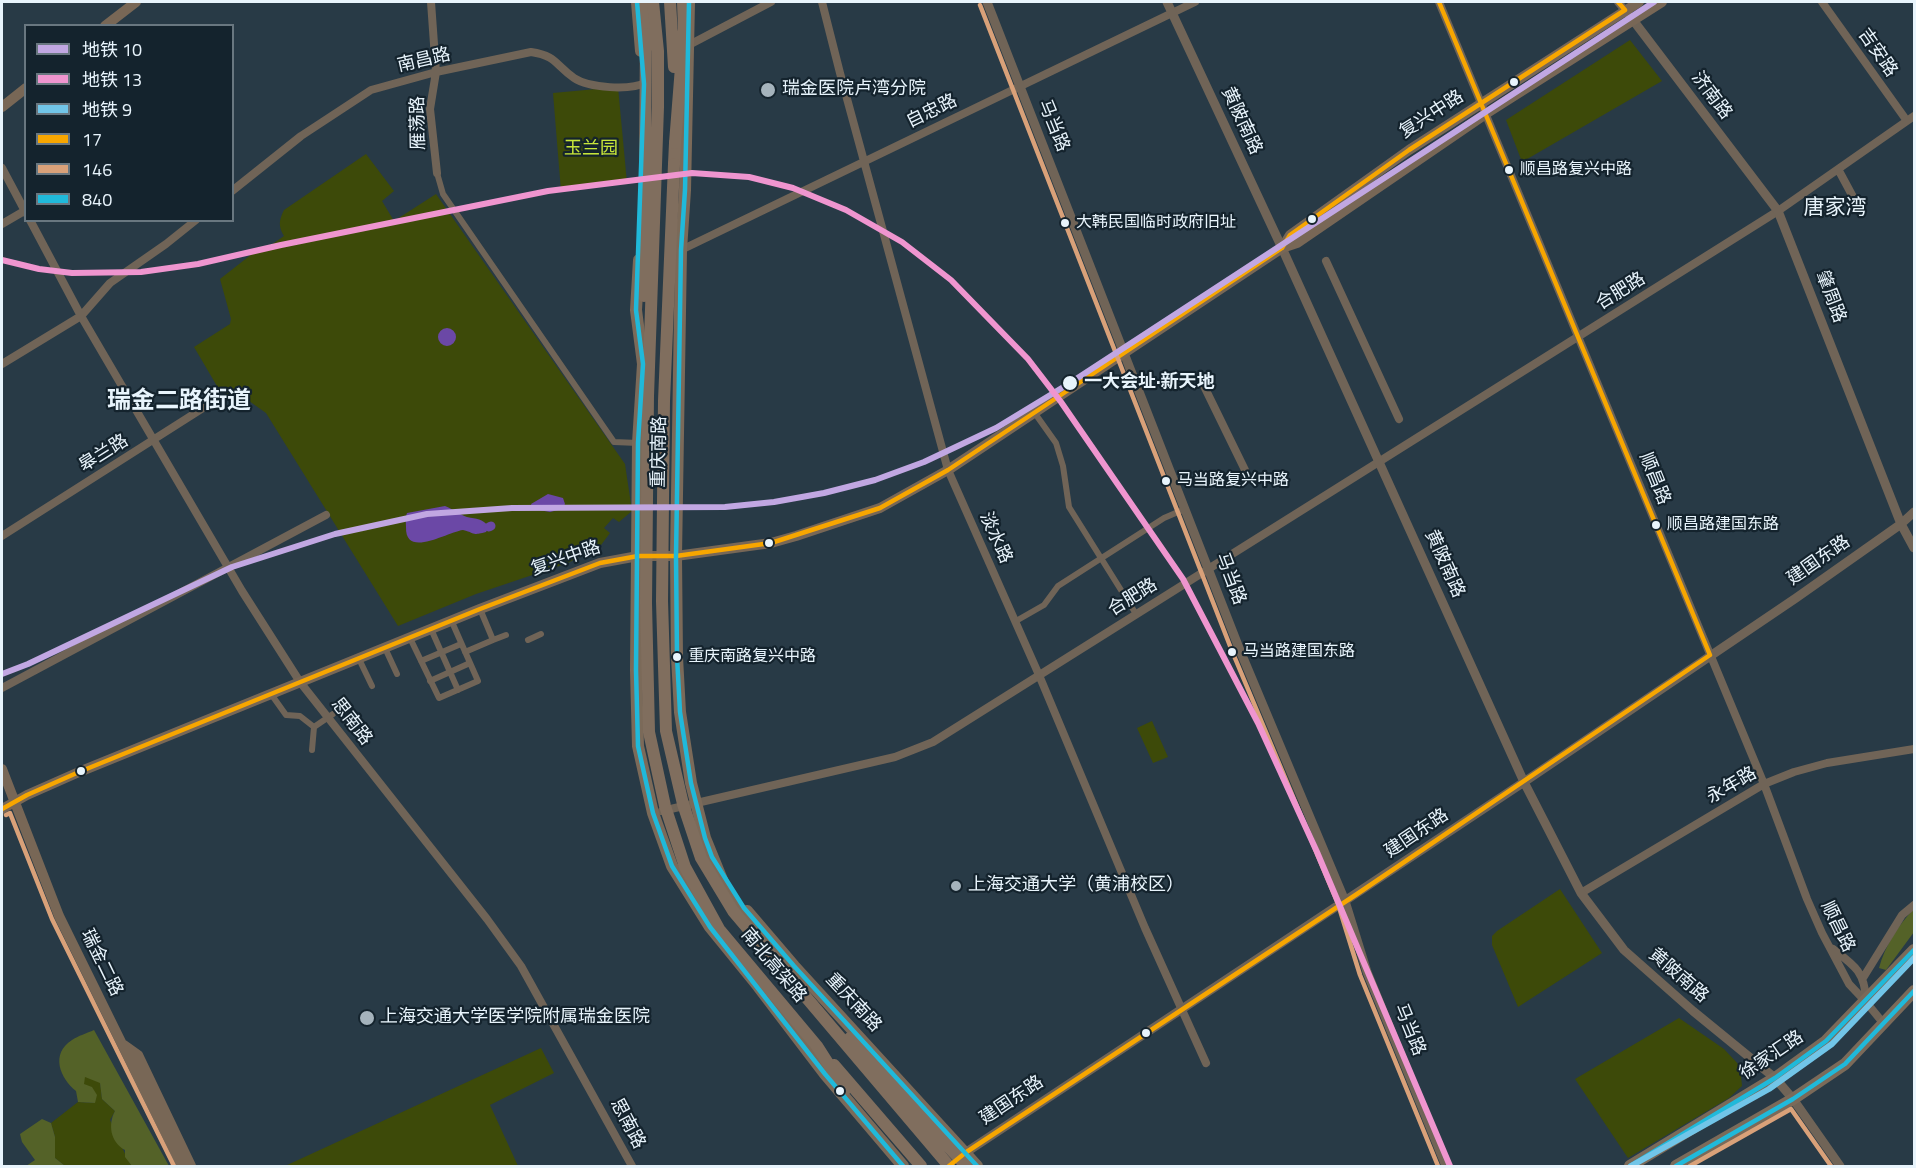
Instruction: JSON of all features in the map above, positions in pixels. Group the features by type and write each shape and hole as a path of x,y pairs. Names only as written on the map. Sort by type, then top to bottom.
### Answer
{"highway":[{"path":"644,2 646,363"},
{"name":"南北高架路","path":"652,2 658,51 658,107 646,363 646,603 649,732 665,806 685,867 719,929 920,1167"},
{"name":"南北高架路","path":"670,2 674,48 675,143 664,400 662,601 666,731 683,804 701,858 733,911 803,994 857,1045 959,1163"},
{"path":"675,143 684,29 683,2"},
{"path":"817,1046 845,1090 910,1167"}],"main road":[{"path":"108,24 136,2"},
{"name":"重庆南路","path":"637,2 649,79 652,212 646,363 638,443 636,670 638,746 653,813 672,866 710,927 825,1074 903,1167"},
{"name":"重庆南路","path":"646,363 636,310 652,2"},
{"name":"重庆南路","path":"678,2 689,45"},
{"name":"重庆南路","path":"689,2 685,190 681,250 676,556 680,712 696,803 712,857 744,908 959,1163 977,1167"},
{"name":"复兴中路","path":"1282,248 1290,235 1409,150 1622,6 1639,2"},
{"name":"复兴中路","path":"2,809 79,772 600,562 638,556 676,556 771,543 796,537 880,508 948,470 1282,248 1297,243 1487,113 1662,2"},
{"path":"2,107 24,90"},
{"path":"637,295 648,280"},
{"name":"瑞金二路","path":"2,769 59,916 182,1167"},
{"name":"徐家汇路","path":"1629,1167 1775,1078 1826,1041 1914,950"},
{"name":"重庆南路","path":"758,986 781,1008 920,1167"},
{"path":"1676,1167 1793,1098 1845,1064 1914,992"},
{"path":"122,1044 138,1055 191,1167"}],"street":[{"name":"雁荡路","path":"431,2 436,72 430,109 437,173"},
{"path":"649,79 689,45 771,2"},
{"name":"淡水路","path":"822,2 948,470 1016,621 1145,928 1206,1063"},
{"name":"马当路","path":"987,2 1208,568 1345,901 1367,972 1446,1167"},
{"name":"黄陂南路","path":"1167,2 1282,248 1524,782 1581,893 1624,950 1693,1011 1775,1078 1793,1098 1840,1167"},
{"name":"自忠路","path":"681,250 1195,2"},
{"name":"顺昌路","path":"1439,2 1764,784 1807,898 1849,984 1884,1024"},
{"name":"吉安路","path":"1822,2 1906,121"},
{"name":"济南路","path":"1622,6 1778,211"},
{"name":"南昌路","path":"234,189 301,136 371,90 436,72 531,52 546,54 559,63 573,78 590,86 630,86 649,79"},
{"path":"1778,211 1914,116"},
{"path":"2,168 24,209"},
{"path":"1838,169 1858,208"},
{"path":"437,173 443,194 614,442 638,443"},
{"name":"合肥路","path":"653,813 908,753 933,741 1778,211"},
{"name":"肇周路","path":"1778,211 1901,524 1914,548"},
{"path":"2,224 24,212"},
{"name":"思南路","path":"31,222 81,316 153,441 227,567 300,682 330,715 521,966 632,1167"},
{"path":"2,364 81,316 110,283 166,244 193,222"},
{"path":"1326,261 1399,419"},
{"path":"1202,382 1245,470"},
{"name":"皋兰路","path":"2,536 222,396"},
{"path":"1034,412 1056,442 1070,507 1136,614"},
{"path":"1016,621 1044,605 1058,586 1164,518 1185,509"},
{"name":"建国东路","path":"959,1163 1181,1009 1524,782 1901,524 1914,512"},
{"path":"2,688 326,515"},
{"path":"480,609 493,640"},
{"path":"410,638 439,698 478,681 452,622"},
{"path":"431,629 458,690"},
{"path":"528,640 541,634"},
{"path":"465,652 506,635"},
{"path":"421,661 461,644"},
{"path":"385,648 397,674"},
{"path":"359,659 372,686"},
{"path":"430,681 470,663"},
{"path":"271,694 286,715 300,716 314,728"},
{"path":"312,750 314,728 330,715"},
{"name":"永年路","path":"1581,893 1764,784 1794,772 1827,763 1914,749"},
{"path":"1863,978 1902,915 1914,904"},
{"path":"1829,946 1854,965 1863,978 1866,983 1866,1002"}],"green space":[{"path":"1630,40 1662,81 1522,162 1506,120"},
{"name":"玉兰园","path":"618,87 627,183 561,191 553,93"},
{"path":"366,154 394,191 382,201 394,221 436,194 625,464 632,511 619,522 613,518 604,528 610,533 601,545 568,563 476,594 398,626 266,413 235,391 224,398 194,347 230,324 231,319 220,279 257,250 261,252 284,236 280,223 284,210"},
{"path":"1152,721 1168,757 1153,763 1137,728"},
{"path":"1560,889 1602,953 1518,1007 1492,945 1492,936"},
{"path":"1914,909 1914,932 1886,970 1879,968 1893,936"},
{"path":"1679,1018 1724,1049 1740,1066 1742,1086 1729,1098 1628,1158 1575,1079"},
{"path":"94,1030 169,1166 132,1166 125,1157 125,1150 113,1138 111,1127 115,1111 102,1099 100,1083 85,1077 84,1084 92,1087 97,1095 95,1103 78,1102 76,1091 62,1073 59,1059 65,1046 72,1040"},
{"path":"541,1048 554,1073 490,1105 518,1166 285,1166"},
{"path":"84,1076 100,1082 102,1099 115,1111 110,1120 132,1166 65,1166 55,1158 55,1137 51,1123 78,1102 95,1103 84,1084"},
{"path":"42,1119 51,1123 55,1137 55,1158 65,1166 26,1166 35,1160 22,1142 20,1134"}],"shaded area":[{"path":"447,328 453,331 456,337 453,343 447,346 441,343 438,337 441,331"},
{"path":"548,494 563,498 565,504 562,509 550,512 533,509 531,504"},
{"path":"445,506 464,516 482,520 489,527 486,532 481,533 473,534 463,530 419,543 412,541 406,527 407,513"}],"metro line":[{"name":"10","path":"2,674 28,664 232,567 335,534 427,514 512,508 725,507 774,502 824,493 875,480 924,462 996,428 1070,383 1654,2"},
{"name":"13","path":"2,260 39,269 72,273 141,272 198,264 548,191 692,173 749,177 793,188 846,210 902,242 951,280 1028,359 1061,402 1183,579 1258,723 1317,852 1450,1166"},
{"name":"9","path":"1631,1166 1769,1089 1832,1044 1914,958"}],"transit line":[{"name":"840","path":"637,2 644,84 636,310 643,364 638,443 636,670 638,746 653,813 672,866 710,927 825,1074 903,1166"},
{"name":"840","path":"689,2 685,190 681,250 676,556 680,712 691,783 712,857 744,908 977,1166"},
{"name":"17","path":"949,1166 965,1153 1357,894 1710,655 1439,2"},
{"name":"17","path":"2,809 79,772 480,609 600,563 638,556 676,556 771,543 880,508 948,470 1282,248 1290,235 1409,150 1625,10 1618,2"},
{"name":"146","path":"980,5 1232,651 1338,904 1360,975 1438,1166"},
{"name":"146","path":"6,815 10,813 52,919 174,1166"},
{"name":"840","path":"1630,1166 1775,1078 1826,1041 1914,950"},
{"name":"840","path":"1676,1166 1793,1099 1845,1064 1914,991"},
{"name":"146","path":"1690,1166 1791,1109 1831,1166"}],"place":[{"name":"瑞金医院卢湾分院","path":"768,90"},
{"name":"顺昌路复兴中路","path":"1509,170"},
{"name":"大韩民国临时政府旧址","path":"1065,223"},
{"name":"一大会址·新天地","path":"1070,383"},
{"name":"马当路复兴中路","path":"1166,481"},
{"name":"顺昌路建国东路","path":"1656,525"},
{"name":"马当路建国东路","path":"1232,652"},
{"name":"重庆南路复兴中路","path":"677,657"},
{"name":"上海交通大学（黄浦校区）","path":"956,886"},
{"name":"上海交通大学医学院附属瑞金医院","path":"367,1018"}],"district":[{"name":"唐家湾","path":"1835,209"},
{"name":"瑞金二路街道","path":"179,402"}]}
